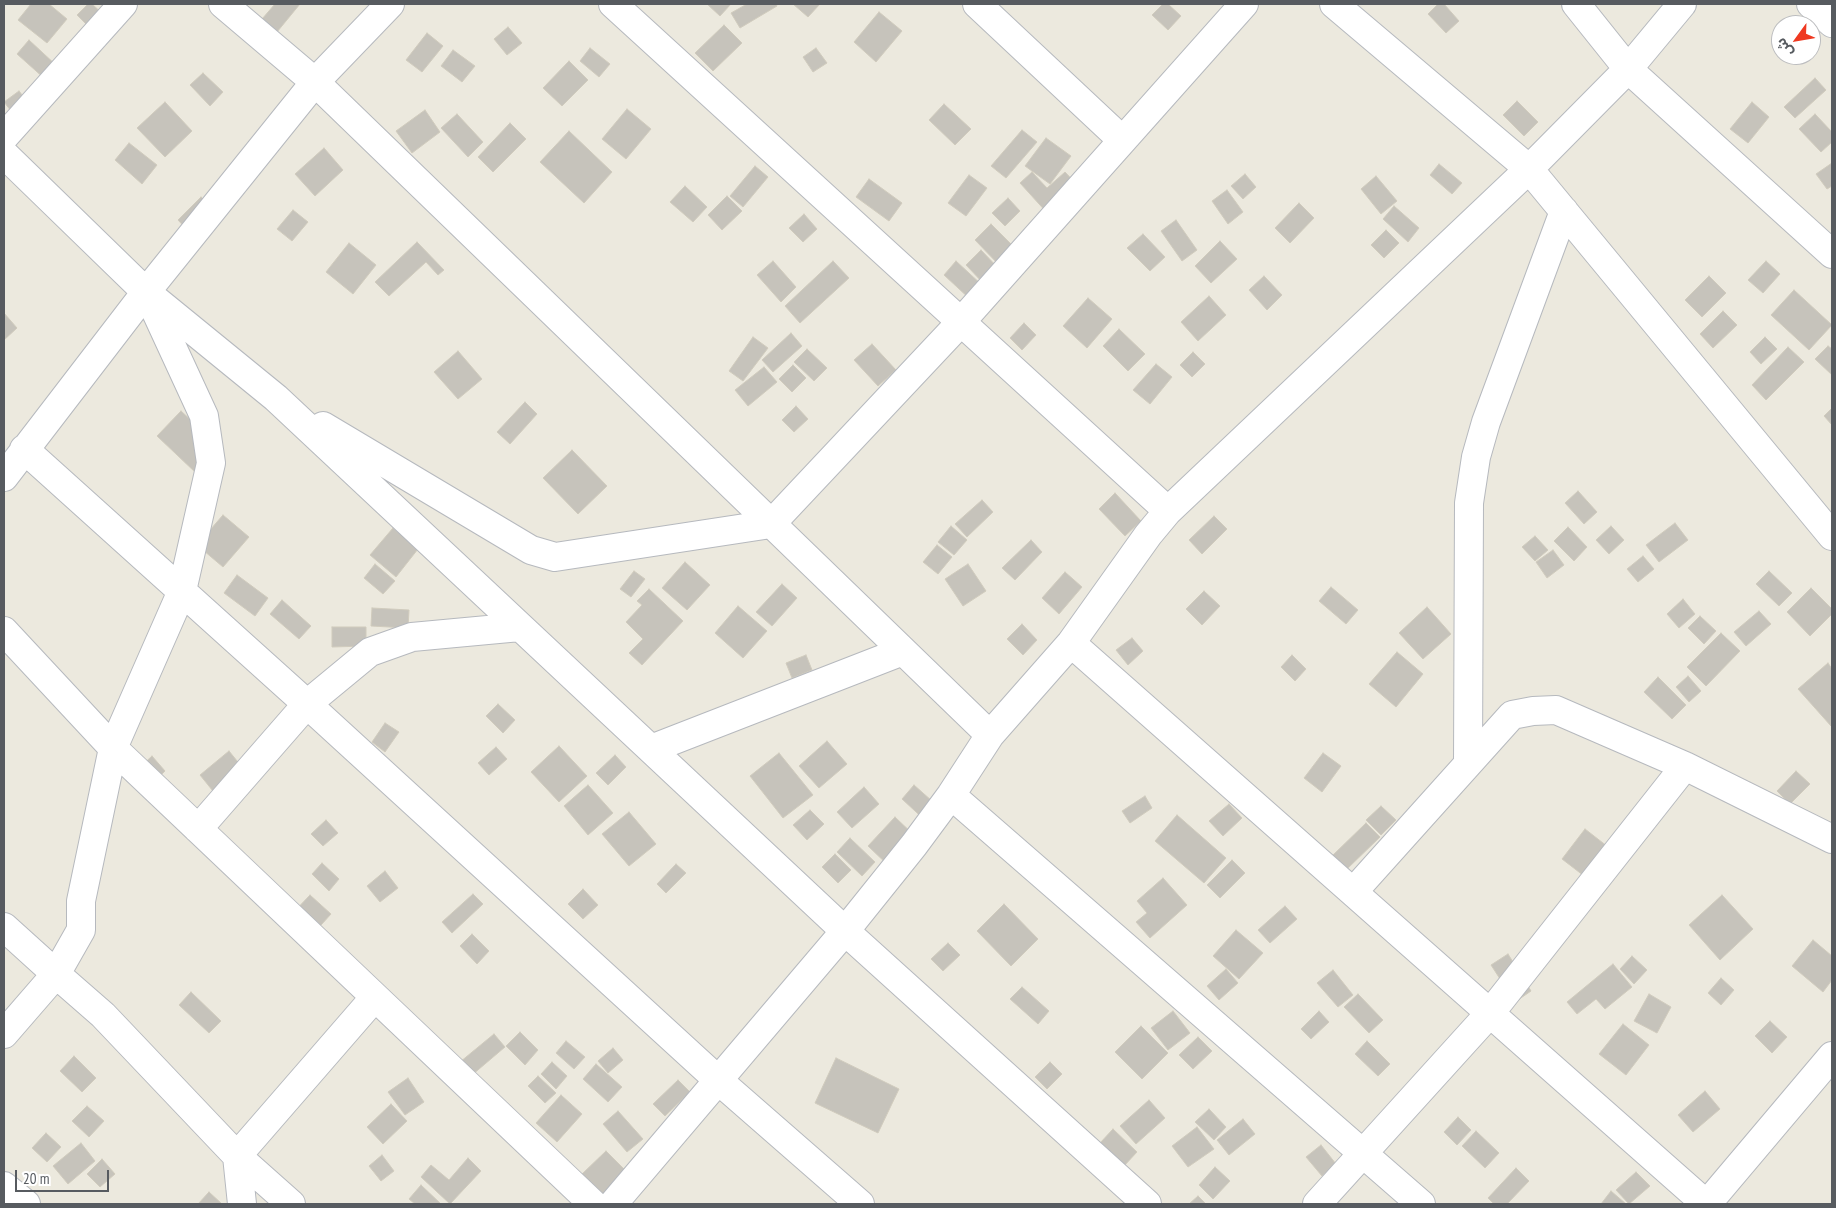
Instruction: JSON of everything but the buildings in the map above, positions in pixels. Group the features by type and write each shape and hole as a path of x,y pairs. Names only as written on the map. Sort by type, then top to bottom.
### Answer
{"street":[{"path":"4,137 123,4"},
{"path":"223,4 315,82 990,735"},
{"path":"4,477 146,292 315,82 390,4"},
{"path":"613,4 1168,511"},
{"path":"977,4 1121,139"},
{"path":"276,398 531,550 555,557 771,524 960,323 1121,139 1244,4"},
{"path":"1334,4 1529,169 1832,536"},
{"path":"1576,4 1628,70 1832,254"},
{"path":"613,1204 845,931 951,795 990,735 1071,643 1148,534 1168,511 1529,169 1628,70 1682,4"},
{"path":"1811,4 1832,23"},
{"path":"4,154 146,292 276,398 845,931 1147,1204"},
{"path":"1468,763 1469,503 1476,456 1486,422 1564,211"},
{"path":"4,1034 56,974 81,930 81,901 113,748 182,591 211,463 204,416 146,292"},
{"path":"24,449 307,704 718,1080 857,1203"},
{"path":"198,829 307,704 370,652 412,637 520,627"},
{"path":"4,631 113,748 593,1204"},
{"path":"1071,643 1707,1204 1832,1056"},
{"path":"651,749 903,651"},
{"path":"1353,892 1512,716 1556,710 1685,766 1832,839"},
{"path":"1317,1204 1362,1152 1491,1012 1685,766"},
{"path":"951,795 1421,1204"},
{"path":"4,927 103,1015 237,1156 291,1204"},
{"path":"242,1204 237,1156 375,997"},
{"path":"4,1186 26,1204"}]}
